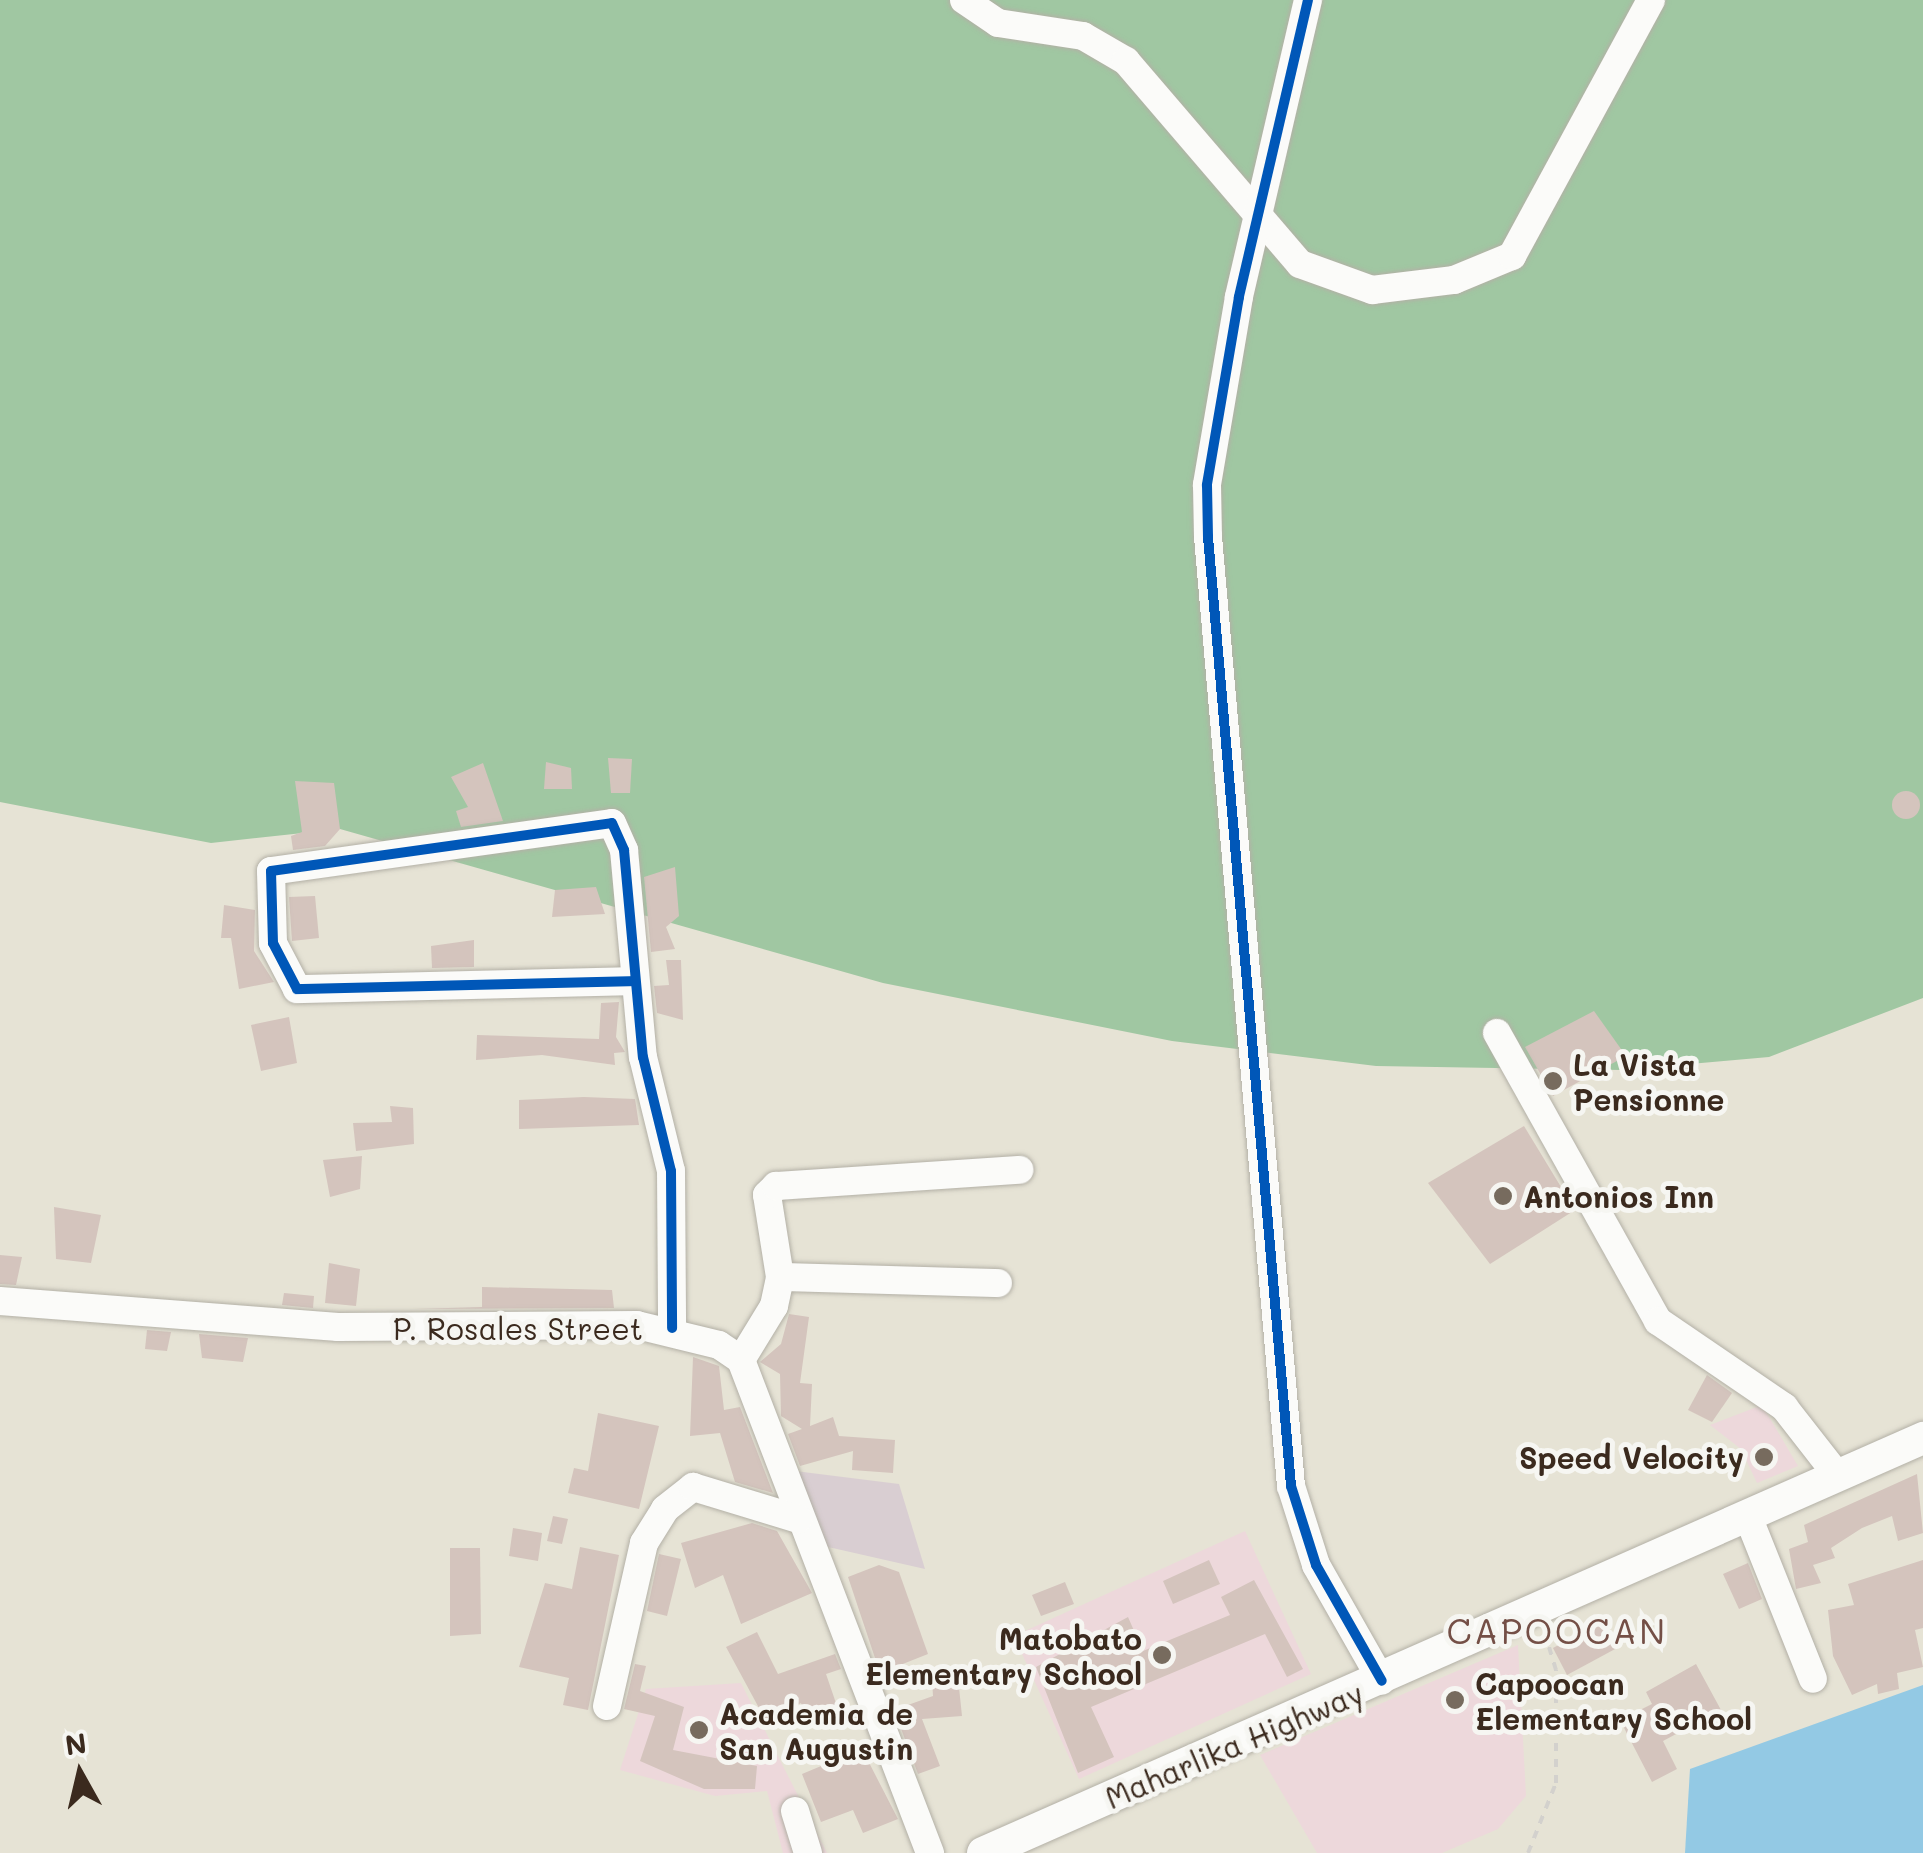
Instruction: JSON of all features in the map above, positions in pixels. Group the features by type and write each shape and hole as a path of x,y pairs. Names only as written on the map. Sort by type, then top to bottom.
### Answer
{"main road":[{"name":"Maharlika Highway","path":"983,1853 1539,1615 1923,1438"}],"street":[{"path":"964,0 998,23 1083,36 1126,62 1300,264 1372,290 1454,280 1512,256 1651,0"},
{"path":"1308,0 1256,212 1207,485 1244,1016 1291,1486 1316,1566 1382,1681"},
{"path":"634,981 296,989 274,944 265,899 272,871 612,824 624,850 634,981 671,1172 672,1328"},
{"path":"1497,1034 1658,1321 1784,1406 1838,1476"},
{"path":"930,1853 798,1518 741,1360 774,1306 780,1277 767,1195 776,1186 1020,1170"},
{"path":"780,1277 998,1282"},
{"name":"P. Rosales Street","path":"0,1301 338,1327 672,1328 741,1360"},
{"path":"607,1706 644,1543 665,1509 694,1487 798,1518"},
{"path":"1748,1519 1813,1679"},
{"path":"795,1811 808,1853"}],"path":[{"path":"1527,1853 1556,1783 1556,1670 1539,1615"}],"shaded area":[{"path":"1762,1405 1798,1466 1757,1483 1741,1449 1710,1425"},
{"path":"787,1470 899,1484 925,1569 815,1544"},
{"name":"Matobato Elementary School","path":"1245,1531 1311,1674 1079,1779 1014,1636"},
{"name":"Capoocan Elementary School","path":"1518,1645 1526,1796 1498,1829 1442,1853 1317,1853 1260,1755"},
{"name":"Academia de San Augustin","path":"741,1683 827,1853 783,1853 767,1791 715,1796 620,1770 646,1689"}],"green space":[{"path":"0,0 1923,0 1923,998 1769,1057 1622,1070 1376,1066 1172,1041 883,983 340,829 211,843 0,802"}],"water":[{"path":"1923,1685 1923,1853 1685,1853 1690,1769"}],"building":[{"path":"608,758 632,759 630,793 611,793"},
{"path":"546,762 571,768 572,789 544,789"},
{"path":"483,763 503,821 461,827 456,811 468,807 451,777"},
{"path":"295,781 334,783 340,829 325,846 293,850 291,836 302,832"},
{"path":"1906,791 1916,795 1920,805 1916,815 1906,819 1896,815 1892,805 1896,795"},
{"path":"675,867 679,916 666,927 675,949 651,952 644,877"},
{"path":"596,887 605,914 552,917 555,890"},
{"path":"315,896 319,938 292,941 289,897"},
{"path":"224,905 255,910 254,951 274,982 239,989 231,938 221,938"},
{"path":"474,940 474,967 432,968 431,946"},
{"path":"666,960 681,960 683,1020 657,1013 654,986 669,985"},
{"path":"619,1002 616,1037 625,1052 614,1053 615,1065 542,1055 476,1060 477,1035 599,1039 601,1003"},
{"name":"La Vista Pensionne","path":"1594,1011 1626,1056 1553,1096 1525,1047"},
{"path":"289,1017 297,1063 261,1071 251,1025"},
{"path":"635,1099 639,1125 519,1129 519,1100"},
{"path":"390,1106 413,1108 414,1144 356,1151 353,1123 392,1122"},
{"name":"Antonios Inn","path":"1524,1126 1575,1210 1490,1264 1428,1183"},
{"path":"362,1156 360,1189 330,1197 323,1160"},
{"path":"54,1207 101,1215 91,1263 56,1259"},
{"path":"0,1255 22,1257 16,1285 0,1284"},
{"path":"329,1263 360,1269 356,1306 325,1303"},
{"path":"482,1287 612,1290 614,1308 414,1309 482,1307"},
{"path":"284,1293 314,1296 313,1308 282,1305"},
{"path":"789,1314 809,1317 800,1383 812,1384 810,1426 833,1417 839,1436 895,1440 893,1473 852,1470 853,1451 800,1466 788,1434 802,1429 781,1416 780,1374 760,1362 781,1344"},
{"path":"147,1330 171,1332 167,1351 145,1349"},
{"path":"199,1334 248,1338 243,1362 202,1358"},
{"path":"693,1357 719,1366 724,1410 740,1407 773,1493 735,1482 720,1433 690,1436"},
{"path":"1707,1375 1732,1393 1712,1422 1688,1410"},
{"path":"598,1413 659,1426 639,1509 568,1493 574,1468 588,1471"},
{"path":"1917,1474 1923,1533 1898,1541 1892,1516 1862,1528 1831,1548 1835,1558 1813,1565 1821,1583 1796,1589 1789,1549 1808,1542 1804,1525"},
{"path":"553,1516 568,1519 562,1544 547,1541"},
{"path":"752,1523 777,1531 812,1593 741,1624 723,1575 695,1588 681,1543"},
{"path":"513,1528 542,1533 538,1561 509,1556"},
{"path":"580,1547 619,1555 588,1710 563,1705 569,1678 519,1667 545,1583 572,1589"},
{"path":"450,1548 480,1548 481,1634 450,1636"},
{"path":"659,1554 681,1559 667,1616 647,1611"},
{"path":"1209,1560 1220,1584 1173,1604 1163,1581"},
{"path":"1923,1560 1923,1628 1915,1630 1923,1667 1897,1673 1899,1689 1878,1694 1877,1684 1852,1695 1833,1656 1828,1610 1854,1605 1848,1584"},
{"path":"1748,1563 1762,1599 1739,1609 1723,1574"},
{"path":"879,1565 899,1572 928,1654 880,1673 848,1577"},
{"path":"1254,1580 1303,1669 1287,1677 1265,1634 1091,1707 1114,1757 1078,1773 1036,1667 1128,1617 1143,1651 1230,1615 1221,1597"},
{"path":"1065,1582 1074,1604 1041,1616 1032,1595"},
{"path":"1603,1621 1617,1648 1567,1675 1553,1648"},
{"path":"757,1632 778,1674 835,1654 841,1669 826,1674 838,1709 806,1719 801,1703 766,1721 726,1647"},
{"path":"635,1664 646,1666 640,1691 684,1707 673,1750 757,1766 755,1789 704,1789 640,1761 655,1716 624,1709"},
{"path":"1696,1664 1721,1710 1663,1741 1677,1769 1652,1782 1620,1720 1652,1704 1646,1692"},
{"path":"958,1678 962,1716 922,1719 940,1766 918,1774 894,1710 933,1696 932,1680"},
{"path":"862,1749 898,1819 863,1833 853,1810 821,1822 802,1774"}],"cycle path":[{"path":"1308,0 1239,297 1207,485 1208,537 1291,1486 1316,1565 1382,1681"},
{"path":"634,981 297,989 273,943 271,871 612,823 624,850 643,1057 671,1171 672,1328"}],"place":[{"name":"La Vista Pensionne","path":"1553,1081"},
{"name":"Antonios Inn","path":"1503,1196"},
{"name":"Speed Velocity","path":"1764,1457"},
{"name":"Matobato Elementary School","path":"1162,1655"},
{"name":"Capoocan Elementary School","path":"1455,1700"},
{"name":"Academia de San Augustin","path":"699,1730"}],"district":[{"name":"CAPOOCAN","path":"1557,1630"}]}
